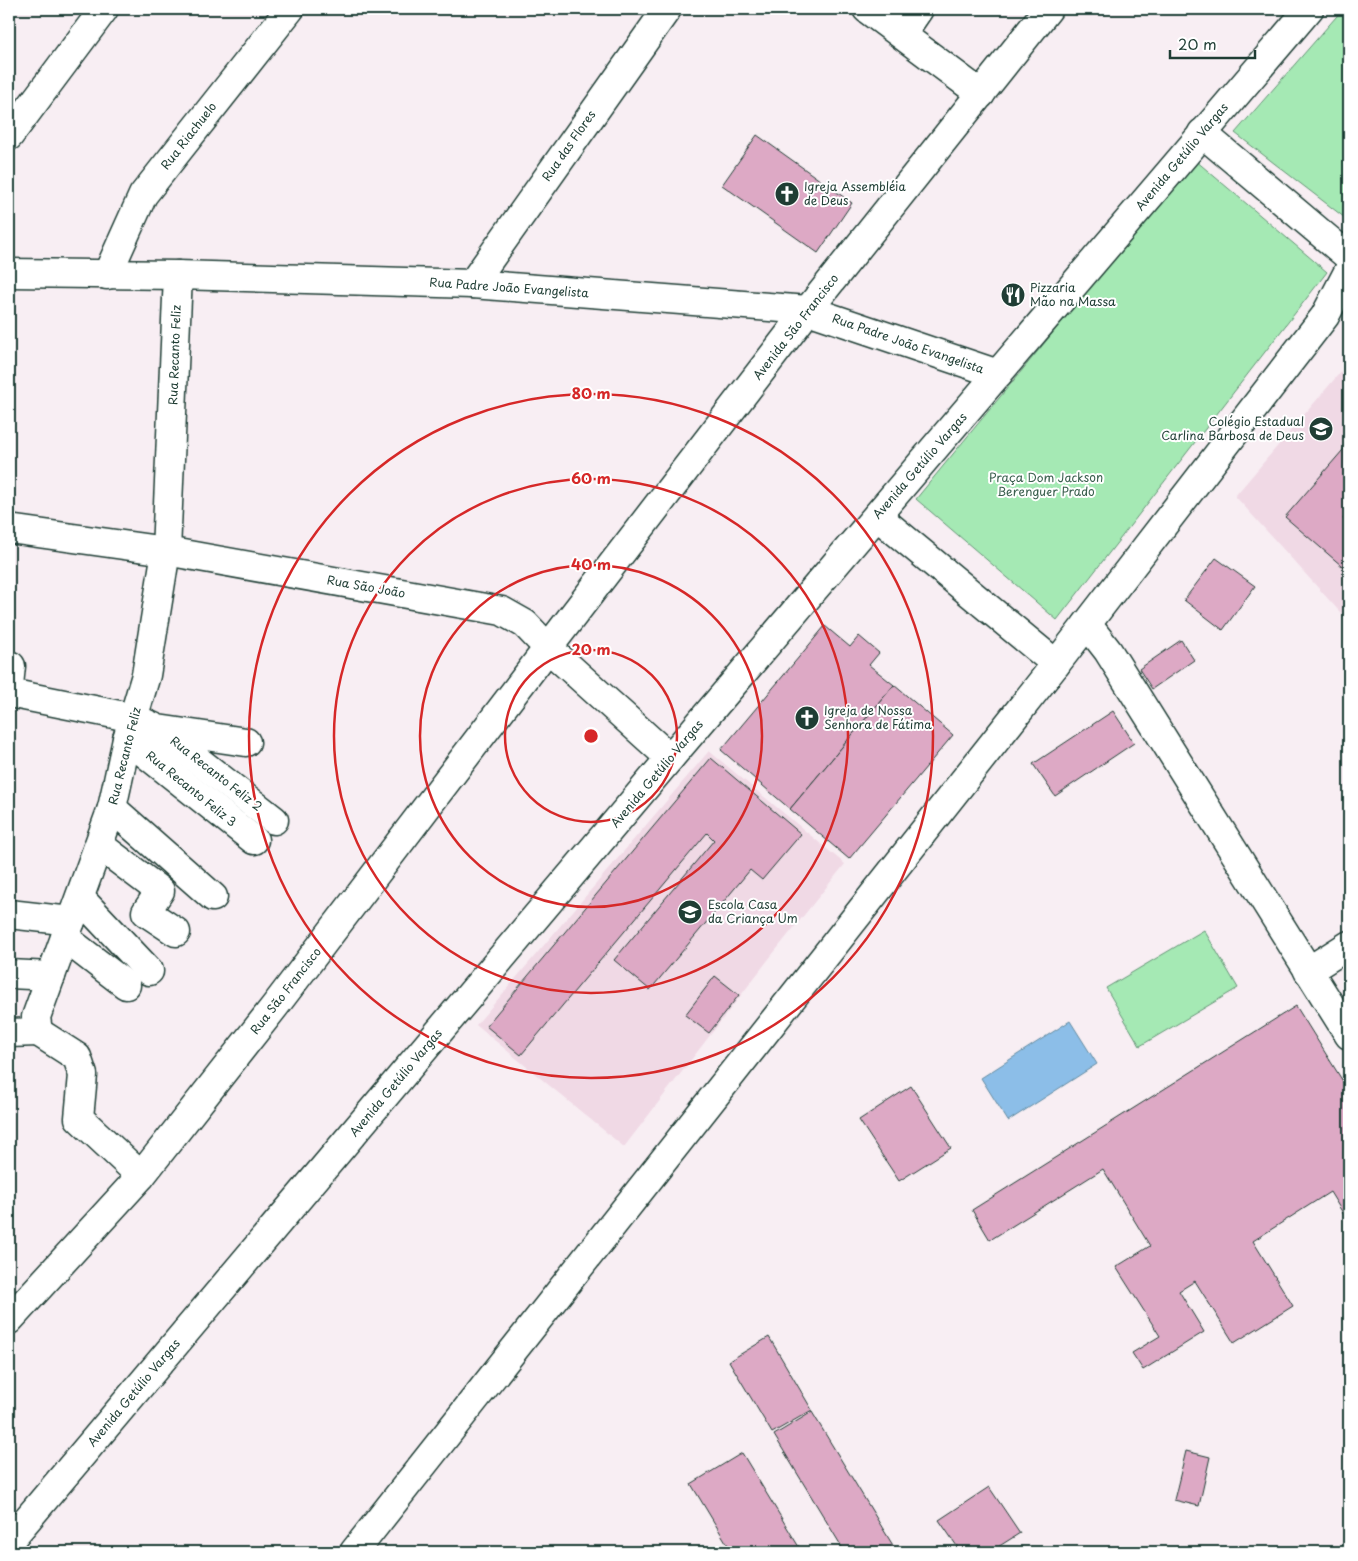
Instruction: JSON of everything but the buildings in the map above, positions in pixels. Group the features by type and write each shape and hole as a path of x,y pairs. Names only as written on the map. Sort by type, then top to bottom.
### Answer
{"street":[{"path":"9,136 104,9"},
{"name":"Rua Riachuelo","path":"107,275 143,195 290,9"},
{"name":"Rua das Flores","path":"472,284 666,9"},
{"path":"867,9 981,94"},
{"path":"902,34 919,9"},
{"name":"Avenida São Francisco","path":"548,648 808,310 1048,9"},
{"name":"Avenida Getúlio Vargas","path":"9,1541 670,758 1309,9"},
{"path":"1202,133 1349,257"},
{"path":"354,1552 1056,664 1325,316 1349,270"},
{"name":"Rua Padre João Evangelista","path":"9,273 178,275 472,284 808,310 998,374"},
{"name":"Rua Recanto Feliz","path":"38,1032 36,1017 112,808 146,675 166,551 178,275"},
{"path":"877,516 1056,664"},
{"name":"Rua São João","path":"9,529 166,551 502,611 525,624 548,648 670,758"},
{"path":"1087,624 1108,651 1349,1035"},
{"name":"Rua São Francisco","path":"9,1320 141,1176 275,1006 548,648"},
{"path":"9,693 131,729 158,729 246,742"},
{"name":"Rua Recanto Feliz 3","path":"131,729 254,840"},
{"name":"Rua Recanto Feliz 2","path":"158,729 274,820"},
{"path":"112,808 213,897"},
{"path":"99,845 160,891 146,912 176,932"},
{"path":"9,914 72,919 149,971"},
{"path":"72,919 126,985"},
{"path":"1308,971 1349,945"},
{"path":"9,974 51,976"},
{"path":"9,1033 38,1032 77,1057 83,1075 79,1118 141,1176"}],"shaded area":[{"name":"Colégio Estadual Carlina Barbosa de Deus","path":"1349,362 1349,622 1235,496"},
{"name":"Escola Casa da Criança Um","path":"709,751 845,864 768,960 624,1147 476,1025"}],"green space":[{"path":"1343,9 1349,9 1349,221 1235,133"},
{"name":"Praça Dom Jackson Berenguer Prado","path":"1195,160 1327,272 1057,620 916,499"},
{"path":"1204,930 1238,988 1140,1046 1106,988"}],"water":[{"path":"1070,1021 1097,1064 1008,1121 981,1078"}],"place":[{"name":"Igreja Assembléia de Deus","path":"787,194"},
{"name":"Pizzaria Mão na Massa","path":"1013,295"},
{"name":"Colégio Estadual Carlina Barbosa de Deus","path":"1321,429"},
{"name":"Igreja de Nossa Senhora de Fátima","path":"807,718"},
{"name":"Escola Casa da Criança Um","path":"690,912"}]}
